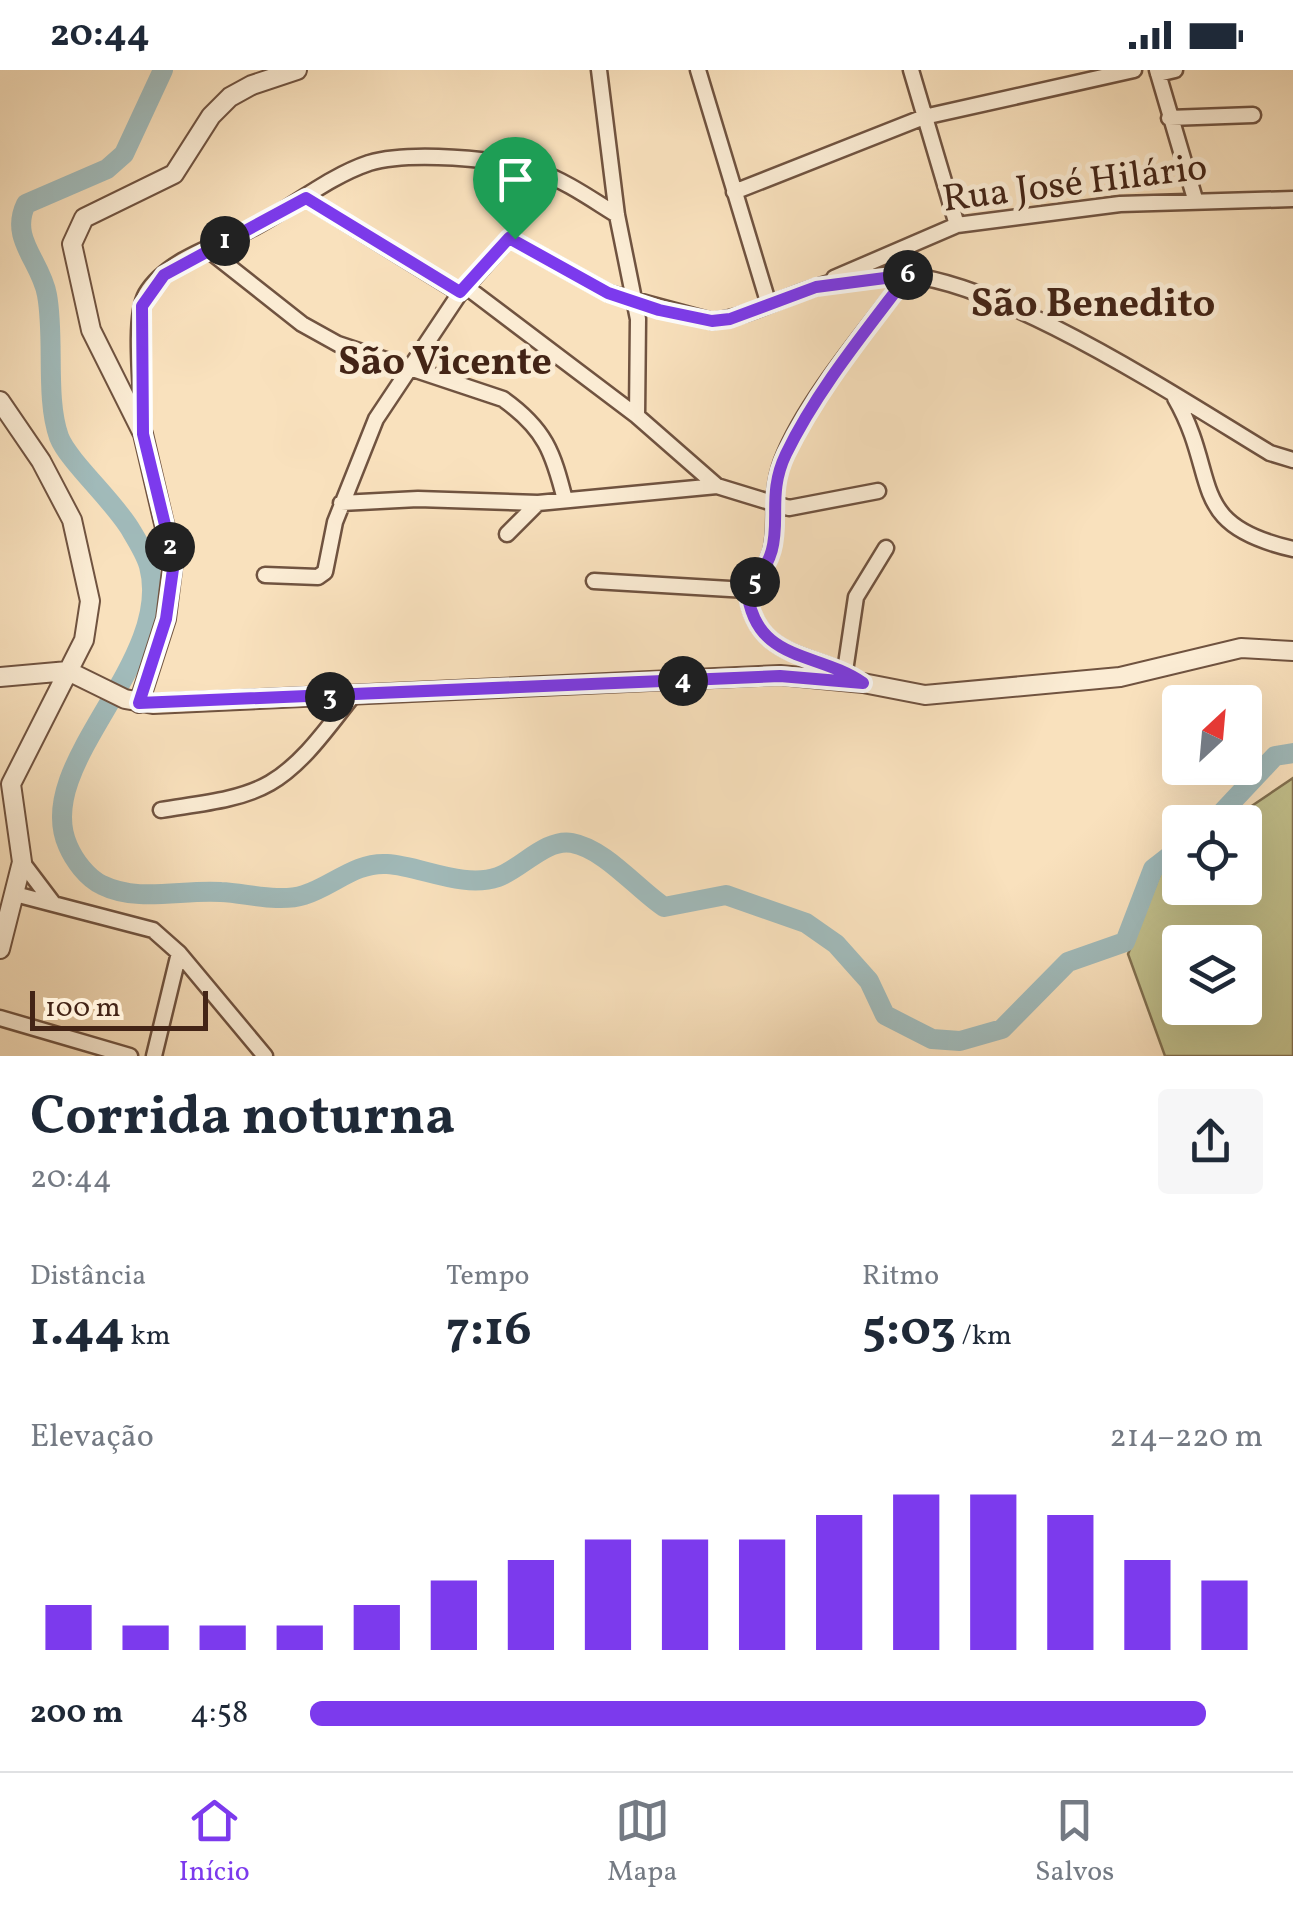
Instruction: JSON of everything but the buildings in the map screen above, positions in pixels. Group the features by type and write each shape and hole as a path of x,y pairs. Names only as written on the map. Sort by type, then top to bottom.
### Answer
{"street":[{"path":"143,434 91,330 73,258 76,230 102,208 174,174 211,116 230,97 252,84 297,70"},
{"path":"599,70 617,215 636,303 636,416"},
{"path":"698,70 768,305"},
{"path":"911,70 957,226"},
{"path":"734,192 924,117 1134,70"},
{"path":"1175,70 1157,72 1195,199"},
{"path":"1169,118 1253,114"},
{"path":"139,703 166,619 174,562 143,434 140,320 145,296 164,275 372,163 442,160 535,170 617,215"},
{"path":"306,198 463,290 636,416 716,486 774,506 812,506 878,491"},
{"name":"Rua José Hilário","path":"816,287 957,226 1195,199 1293,199"},
{"path":"264,575 318,577 328,563 341,503 376,419 463,290 504,240 515,239 608,293 712,321 816,287 908,275 962,289 1033,318 1172,393 1270,454 1293,460"},
{"path":"207,249 302,324 369,358 480,389 524,414 552,450 565,500"},
{"path":"863,683 845,670 784,650 764,635 750,614 747,590 774,552 776,480 794,437 908,275"},
{"path":"1172,393 1199,450 1217,510 1244,536 1293,550"},
{"path":"0,401 59,491 77,537 90,600 89,622 75,674 12,784 22,862 0,949"},
{"path":"341,503 418,499 538,503 716,486"},
{"path":"507,534 538,503"},
{"path":"845,670 856,597 886,548"},
{"path":"594,581 747,590"},
{"path":"0,677 75,674 114,695 139,703 780,676 863,683 924,696 1120,677 1241,648 1293,651"},
{"path":"161,810 234,796 284,773 352,697"},
{"path":"22,862 54,903"},
{"path":"14,894 138,922 153,930 179,953 265,1056"},
{"path":"154,1056 179,953"},
{"path":"0,1018 130,1056"}],"shaded area":[{"path":"1293,778 1293,1056 1165,1056 1128,954 1160,874 1162,905 1262,905 1262,805 1253,805"}],"waterway":[{"path":"163,70 124,154 107,169 26,204 21,228 47,295 52,404 59,437 125,521 149,566 151,602 142,639 84,747 69,781 62,814 68,846 91,878 130,893 221,892 284,898 315,891 375,864 456,879 485,880 507,873 553,845 572,843 608,861 664,907 726,895 806,923 836,944 869,981 885,1015 932,1039 960,1041 1002,1029 1068,962 1125,942 1153,869 1162,862"},
{"path":"1229,805 1275,756 1293,753"}],"district":[{"name":"São Benedito","path":"1093,306"},
{"name":"São Vicente","path":"445,364"}],"route":[{"path":"306,198 460,292 504,240 515,239 608,293 695,320 730,319 816,287 889,274 908,275 846,357 794,437 776,480 774,552 747,590 750,614 764,635 784,650 814,663 845,670 863,683 780,676 139,703 166,619 174,562 143,434 140,320 145,296 153,286 207,249 306,198"}]}
